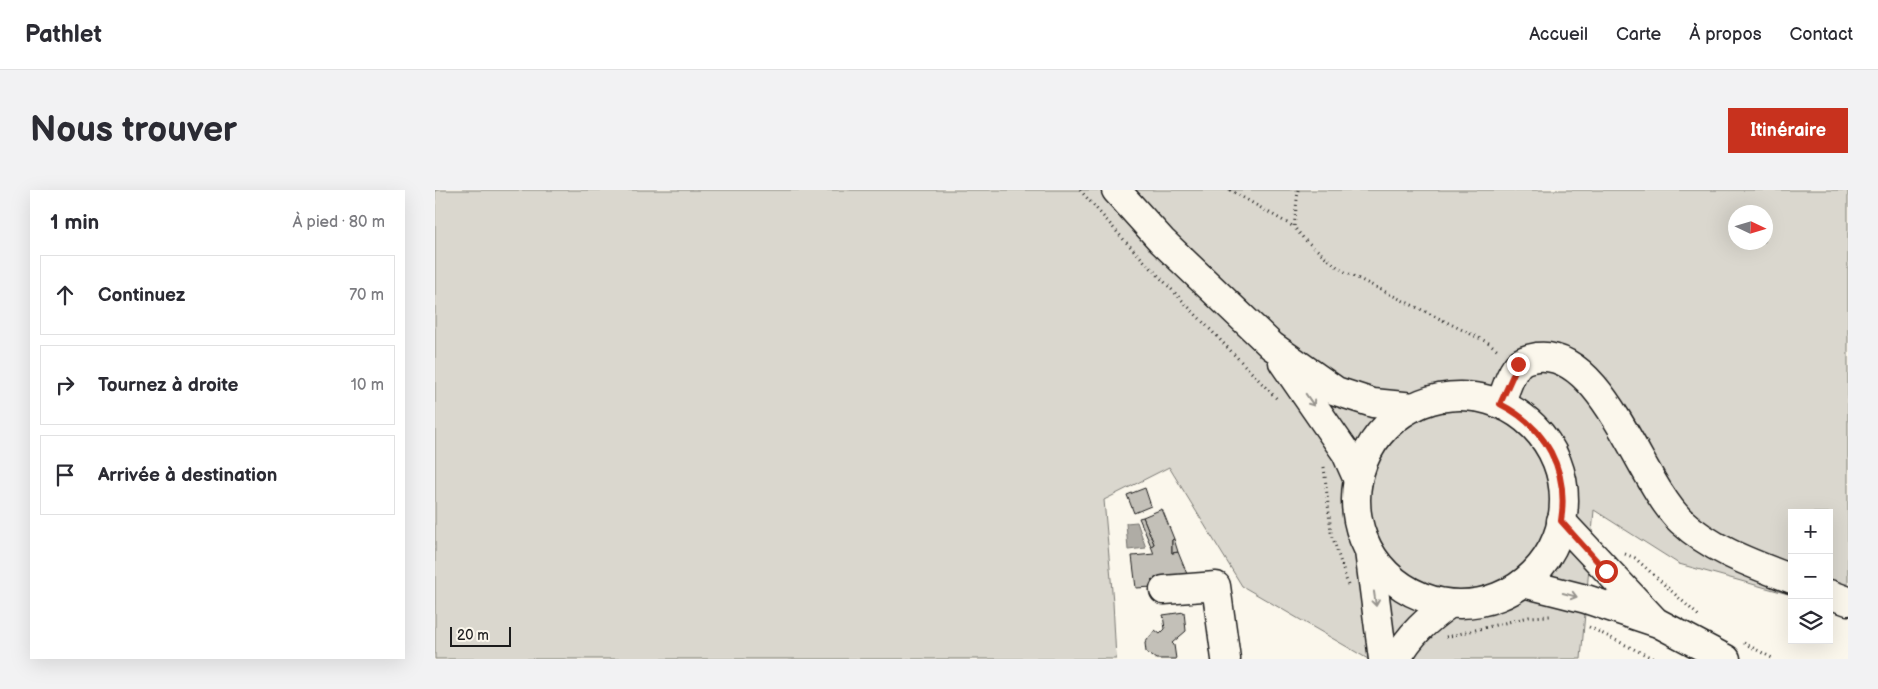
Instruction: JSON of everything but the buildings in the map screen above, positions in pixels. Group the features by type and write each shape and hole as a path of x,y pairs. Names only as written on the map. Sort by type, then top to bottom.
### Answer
{"main road":[{"path":"1116,190 1162,241 1272,346 1336,391 1373,403 1414,407"},
{"path":"1272,346 1346,454 1358,480"},
{"path":"1500,404 1518,364 1531,358 1549,356 1581,371 1596,387 1663,500 1681,521 1724,551 1788,577"},
{"path":"1457,396 1479,398 1500,404 1523,417 1551,452 1562,482 1563,508 1561,521 1548,555 1523,583 1500,596 1475,603 1449,604 1429,600 1411,592 1395,581 1380,567 1369,551 1361,534 1357,517 1358,480 1363,462 1377,437 1397,417 1414,407 1435,399 1457,396"},
{"path":"1561,521 1657,624"},
{"path":"1369,551 1383,659"},
{"path":"1523,583 1586,599 1657,624 1725,659"},
{"path":"1164,590 1216,586 1226,659"},
{"path":"1833,595 1848,601"},
{"path":"1397,659 1403,648 1424,623 1449,604"}],"path":[{"path":"1080,190 1125,241 1281,403"},
{"path":"1230,190 1294,227 1304,240 1341,270 1489,342 1518,364"},
{"path":"1294,227 1298,190"},
{"path":"1322,459 1327,479 1331,532 1348,585 1353,589 1374,594"},
{"path":"1424,623 1437,639 1529,617 1556,616"},
{"path":"1583,624 1654,659"}],"shaded area":[{"path":"435,190 1848,190 1848,609 1833,606 1833,509 1788,509 1788,594 1679,564 1594,510 1581,659 1368,659 1242,586 1169,467 1104,500 1116,659 435,659"},
{"path":"1137,522 1146,548 1128,550 1126,523"}],"route":[{"path":"1518,364 1500,404 1523,417 1549,446 1562,482 1563,508 1561,521 1606,571"}]}
